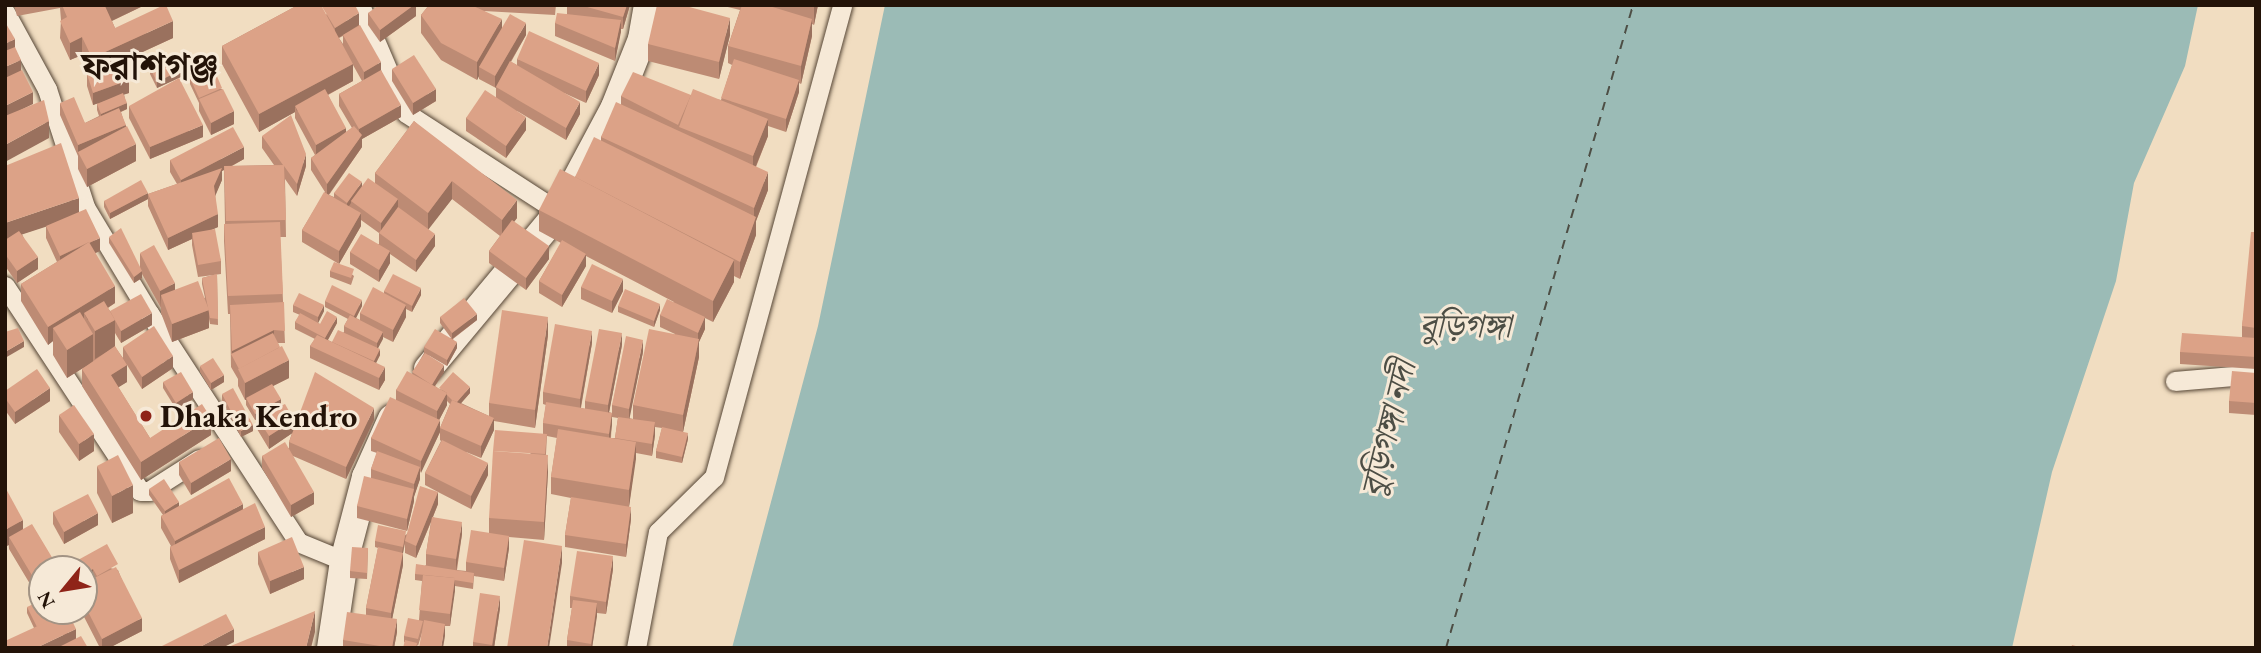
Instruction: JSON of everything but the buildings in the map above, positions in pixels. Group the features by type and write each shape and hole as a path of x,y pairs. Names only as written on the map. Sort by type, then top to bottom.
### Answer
{"street":[{"path":"360,5 406,113 559,212"},
{"path":"331,648 344,561 366,477 398,405 559,212 615,107 642,39 648,5"},
{"path":"636,647 658,532 714,477 842,5"},
{"path":"5,12 47,89 85,207 298,542 344,561"},
{"path":"5,286 140,491 149,491 232,438"},
{"path":"2175,381 2256,374"}],"water":[{"name":"বুড়িগঙ্গা","path":"885,5 2198,5 2185,66 2134,183 2116,281 2052,472 2012,648 732,648 818,326"}],"ferry route":[{"path":"1446,648 1633,5"}],"place":[{"name":"Dhaka Kendro","path":"146,416"}],"district":[{"name":"ফরাশগঞ্জ","path":"150,66"}],"water label":[{"name":"বুড়িগঙ্গা নদী","path":"1388,429"}]}
